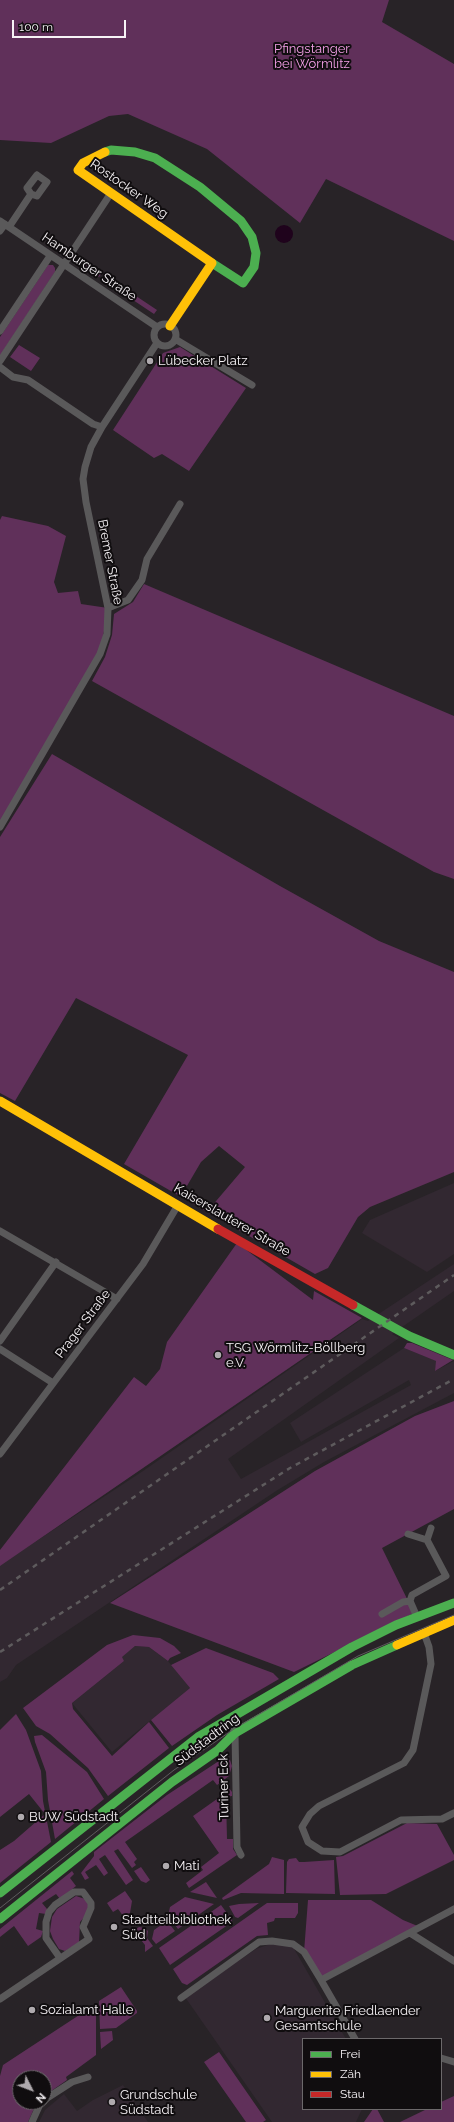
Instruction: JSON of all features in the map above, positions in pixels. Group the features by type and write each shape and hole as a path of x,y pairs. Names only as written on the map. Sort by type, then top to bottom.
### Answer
{"street":[{"name":"Rostocker Weg","path":"111,150 135,152 154,158 200,187 241,221 252,237 256,253 254,267 243,283 212,262 78,170 83,163 94,156 111,150"},
{"path":"0,361 111,193"},
{"path":"0,231 31,194"},
{"name":"Hamburger Straße","path":"5,224 63,265 157,327"},
{"path":"0,331 50,256"},
{"path":"170,326 212,262"},
{"path":"164,324 170,326 176,333 175,338 170,344 164,346 158,343 154,338 154,331 157,327 164,324"},
{"path":"175,338 252,385"},
{"name":"Bremer Straße","path":"0,827 100,654 107,634 108,608 83,479 91,447 102,427 158,343"},
{"path":"0,367 13,377 28,380 93,424 102,427"},
{"path":"108,608 128,600 142,580 147,559 180,504"},
{"name":"Kaiserslauterer Straße","path":"0,1101 178,1205 407,1335 454,1355"},
{"name":"Prager Straße","path":"1,1451 143,1264 178,1205"},
{"path":"0,1231 56,1262 117,1299"},
{"path":"0,1341 56,1262"},
{"path":"0,1350 53,1383"},
{"path":"417,1617 410,1601 414,1592 446,1576 427,1540 430,1528"},
{"path":"408,1534 427,1540"},
{"path":"382,1614 403,1602 410,1601"},
{"name":"Südstadtring","path":"0,1893 175,1753 198,1737 352,1647 417,1617 454,1603"},
{"name":"Südstadtring","path":"0,1919 172,1782 218,1750 235,1732 352,1665 454,1620"},
{"path":"424,1633 429,1647 430,1664 414,1750 404,1763 319,1806 310,1814 302,1827 308,1842 322,1851 340,1852 401,1820 442,1819 454,1813"},
{"name":"Turiner Eck","path":"229,1719 235,1732 237,1848 241,1855"},
{"path":"0,1999 89,1940 83,1927 91,1908 91,1903 83,1892 74,1892 55,1905 46,1922 46,1938 60,1958"},
{"path":"321,1980 454,1909"},
{"path":"410,1933 454,1961"},
{"path":"181,1998 259,1942 272,1941 292,1944 304,1952 354,2038"},
{"path":"442,2058 454,2062"},
{"path":"52,2095 72,2082 88,2077"},
{"path":"32,2122 38,2110"}],"shaded area":[{"path":"280,225 288,225 293,230 291,241 288,243 280,243 275,238 275,230"},
{"path":"454,1183 454,1254 427,1272 362,1233 370,1220"},
{"path":"454,1264 454,1291 392,1334 399,1338 228,1459 241,1479 411,1385 409,1380 301,1442 290,1423 404,1348 437,1361 435,1371 454,1361 454,1393 324,1462 276,1491 16,1665 7,1678 0,1682 0,1565 143,1471 362,1319 368,1321"},
{"path":"135,1646 149,1647 168,1661 190,1688 112,1752 72,1703 124,1661 121,1657"},
{"name":"Marguerite Friedlaender Gesamtschule","path":"273,1943 293,1947 345,2038 302,2038 302,2110 362,2110 356,2122 272,2122 185,1997 256,1949"},
{"name":"Grundschule Südstadt","path":"123,2085 148,2122 39,2122 45,2110 52,2110 52,2104 64,2094 77,2111 93,2100"}],"green space":[{"name":"Pfingstanger bei Wörmlitz","path":"0,0 389,0 382,22 454,64 454,241 326,179 300,223 207,149 128,114 109,116 51,143 0,140"},
{"path":"81,259 102,273 99,277 78,264"},
{"path":"48,265 53,265 55,272 0,356 0,337"},
{"path":"124,288 157,310 154,314 121,292"},
{"path":"19,345 40,358 31,371 10,357"},
{"path":"180,347 246,388 189,471 162,454 154,458 113,430 163,353"},
{"path":"2,516 48,526 66,536 54,582 58,593 78,591 81,604 108,608 100,654 0,827 0,520"},
{"path":"144,584 454,716 454,879 434,872 92,681 105,657 112,635 114,614 133,602"},
{"path":"52,754 280,886 379,941 454,972 454,1172 370,1207 358,1217 328,1268 315,1274 124,1164 188,1055 76,998 15,1101 0,1093 0,837","holes":["219,1146 245,1167 211,1207 184,1191 201,1162"]},
{"name":"TSG Wörmlitz-Böllberg e.V.","path":"237,1243 313,1300 314,1291 362,1318 0,1566 0,1550 134,1377 146,1386 160,1369 167,1342"},
{"path":"407,1343 412,1343 453,1360 435,1371 436,1361 404,1348"},
{"path":"454,1401 454,1509 382,1548 414,1613 294,1672 110,1603 315,1471 415,1416"},
{"path":"133,1635 160,1638 174,1646 181,1653 170,1658 168,1661 149,1647 135,1646 122,1657 124,1661 72,1703 73,1709 112,1756 149,1722 169,1748 108,1796 88,1768 50,1734 36,1726 23,1708 107,1645"},
{"path":"206,1648 273,1673 279,1679 217,1715 172,1746 151,1720 190,1688 171,1665"},
{"path":"16,1714 26,1730 41,1771 43,1801 51,1842 0,1883 0,1850 14,1841 45,1814 29,1794 0,1817 0,1730"},
{"path":"42,1735 87,1772 104,1799 55,1839 48,1800 46,1772 34,1736"},
{"path":"225,1757 230,1760 232,1766 229,1776 217,1785 213,1780 125,1842 137,1859 134,1862 136,1865 132,1868 118,1849 114,1851 133,1880 126,1885 105,1855 99,1859 108,1873 104,1876 96,1865 85,1872 89,1878 85,1880 81,1873 94,1856 94,1852 167,1795"},
{"path":"224,1788 229,1788 232,1792 232,1796 226,1797 227,1839 233,1839 233,1849 237,1855 189,1888 186,1883 203,1870 201,1867 219,1853 193,1816 224,1794 221,1791"},
{"path":"407,1823 437,1824 454,1855 454,1860 386,1894 340,1895 336,1857 343,1856"},
{"path":"272,1857 284,1860 284,1894 241,1893 223,1900 222,1898 269,1864"},
{"path":"296,1858 299,1862 334,1860 335,1894 286,1893 287,1862 289,1859"},
{"path":"141,1867 150,1880 146,1883 141,1881 134,1871"},
{"path":"72,1871 74,1874 70,1878 76,1886 60,1899 56,1894 42,1903 47,1909 46,1914 39,1913 36,1929 43,1931 41,1937 28,1946 14,1926 0,1937 0,1929"},
{"path":"206,1882 217,1898 190,1892"},
{"path":"125,1891 132,1901 130,1913 124,1917 118,1909 113,1912 107,1903"},
{"path":"76,1896 85,1899 90,1906 87,1914 80,1922 79,1943 65,1951 59,1949 53,1939 50,1931 52,1917 57,1909"},
{"path":"185,1897 214,1904 178,1929 168,1916 170,1907"},
{"path":"308,1900 371,1900 403,1920 420,1927 321,1980 304,1952"},
{"path":"259,1903 238,1918 235,1917 229,1906 239,1904"},
{"path":"267,1903 298,1903 298,1913 295,1918 275,1918 274,1921 267,1923 268,1935 257,1936 187,1985 182,1983 173,1969"},
{"path":"221,1905 232,1922 170,1965 159,1948"},
{"path":"167,1921 175,1931 156,1944 152,1939 154,1930"},
{"path":"139,1927 145,1928 148,1931 147,1938 153,1946 145,1952 145,1945 141,1940 142,1936 135,1930"},
{"path":"121,1987 137,2013 116,2028 100,2029 99,2001"},
{"path":"96,2004 96,2055 66,2077 67,2080 52,2090 52,2070 12,2070 12,2110 33,2110 28,2122 0,2122 0,2076 3,2065"},
{"path":"112,2031 113,2040 101,2049 100,2032"},
{"path":"219,2052 266,2120 263,2122 246,2122 204,2062"},
{"path":"454,2096 454,2122 400,2122 425,2110 442,2110 442,2102"},
{"path":"372,2110 378,2110 384,2122 364,2122"}],"tram line":[{"path":"0,1908 174,1770 234,1729 358,1656 454,1615"}],"railway":[{"path":"0,1590 454,1275"},
{"path":"0,1652 290,1468 454,1379"}],"traffic: fast":[{"path":"105,152 111,150 135,152 155,158 200,187 241,221 252,237 256,253 254,267 243,283 212,263"},
{"path":"353,1305 409,1336 454,1355"},
{"path":"0,1893 198,1737 352,1647 396,1625 454,1603"},
{"path":"0,1919 172,1782 218,1750 235,1733 352,1665 397,1645"}],"traffic: slow":[{"path":"105,152 83,163 78,170 212,263 170,326"},
{"path":"0,1101 218,1229"},
{"path":"397,1645 454,1620"}],"traffic: jam":[{"path":"218,1229 353,1305"}],"place":[{"name":"Lübecker Platz","path":"150,361"},
{"name":"TSG Wörmlitz-Böllberg e.V.","path":"218,1355"},
{"name":"BUW Südstadt","path":"21,1817"},
{"name":"Mati","path":"166,1866"},
{"name":"Stadtteilbibliothek Süd","path":"114,1927"},
{"name":"Sozialamt Halle","path":"32,2010"},
{"name":"Marguerite Friedlaender Gesamtschule","path":"267,2018"},
{"name":"Grundschule Südstadt","path":"112,2102"}]}
